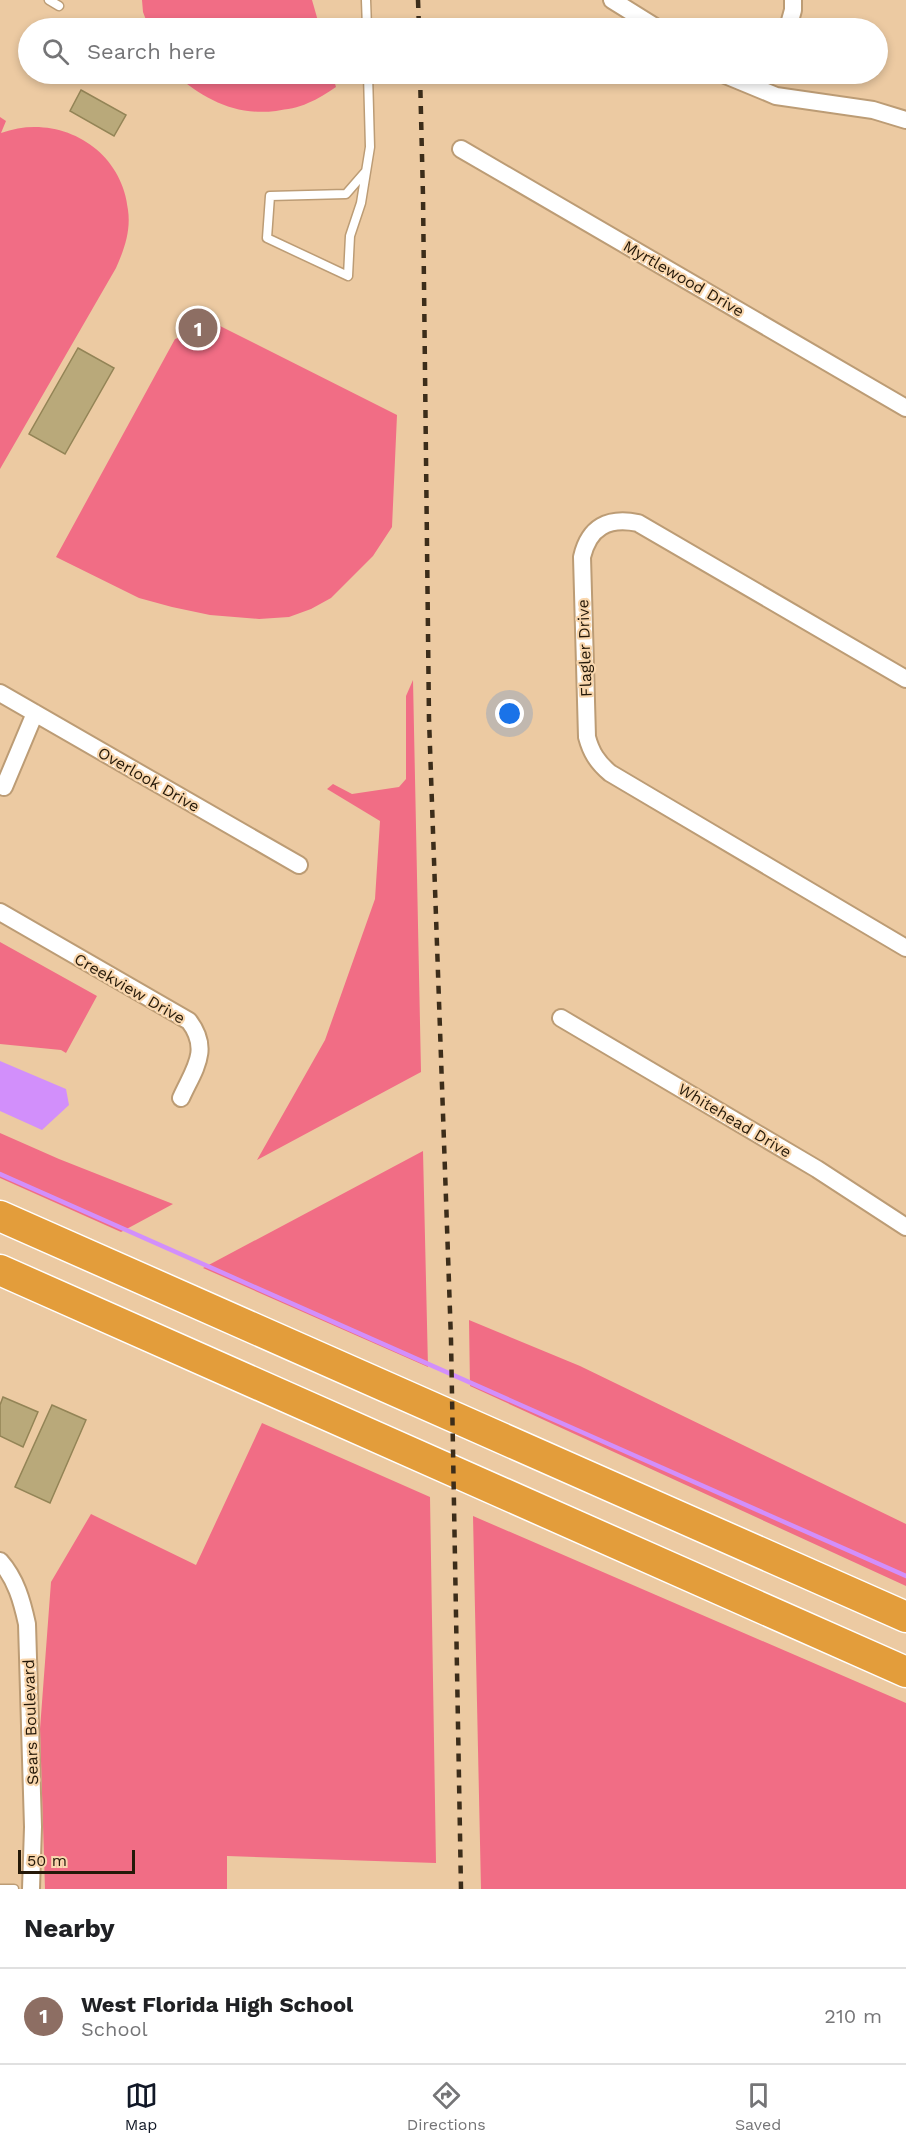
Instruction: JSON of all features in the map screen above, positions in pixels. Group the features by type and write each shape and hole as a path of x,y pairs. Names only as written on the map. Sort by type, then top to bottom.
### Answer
{"highway":[{"path":"0,1216 906,1617"},
{"path":"0,1270 906,1672"}],"street":[{"path":"612,0 641,18"},
{"path":"791,18 793,0"},
{"path":"764,84 776,96 873,110 906,120"},
{"name":"Myrtlewood Drive","path":"461,148 906,408"},
{"name":"Flagler Drive","path":"906,679 638,523 625,520 613,521 597,530 585,545 582,557 587,737 591,750 599,763 610,773 906,948"},
{"name":"Overlook Drive","path":"0,693 298,865"},
{"path":"4,787 35,713"},
{"name":"Creekview Drive","path":"0,912 189,1021 198,1033 201,1053 181,1098"},
{"name":"Whitehead Drive","path":"561,1018 817,1169 906,1227"},
{"name":"Sears Boulevard","path":"0,1561 16,1586 23,1603 27,1624 33,1827 31,1889"}],"lane":[{"path":"49,0 58,6"},
{"path":"366,0 367,18"},
{"path":"366,171 346,194 270,196 267,238 348,276 350,236 361,203 370,147 368,84"},
{"path":"0,1889 14,1889"}],"shaded area":[{"path":"142,0 312,0 317,18 145,18"},
{"path":"188,84 335,84 336,87 304,105 261,112 233,108"},
{"path":"0,117 6,121 1,133 22,128 44,127 83,140 100,152 113,168 123,188 129,225 116,268 0,469"},
{"path":"218,325 397,415 392,527 373,556 331,598 289,617 259,619 210,615 172,607 139,598 56,557 175,339"},
{"path":"413,680 421,1072 257,1160 325,1040 375,899 380,821 327,789 333,784 352,794 399,787 406,779 406,696"},
{"path":"0,942 97,996 66,1053 61,1050 0,1044"},
{"path":"0,1061 66,1089 69,1105 42,1130 0,1111"},
{"path":"0,1133 173,1204 121,1232 0,1178"},
{"path":"423,1151 428,1367 203,1268"},
{"path":"469,1320 580,1366 906,1524 906,1586 470,1386"},
{"path":"262,1423 430,1497 436,1863 227,1856 227,1889 45,1889 40,1729 51,1582 91,1514 196,1565"},
{"path":"473,1516 906,1703 906,1889 481,1889"}],"building":[{"path":"81,90 126,115 114,136 70,111"},
{"path":"78,348 114,368 65,454 29,434"},
{"path":"3,1397 38,1412 23,1447 0,1436 0,1405"},
{"path":"52,1405 86,1420 50,1503 15,1487"}],"waterway":[{"path":"0,1174 906,1576"}],"railway":[{"path":"418,0 419,18"},
{"path":"420,84 429,719 451,1340 461,1889"}],"place":[{"name":"West Florida High School","path":"198,328"}]}
